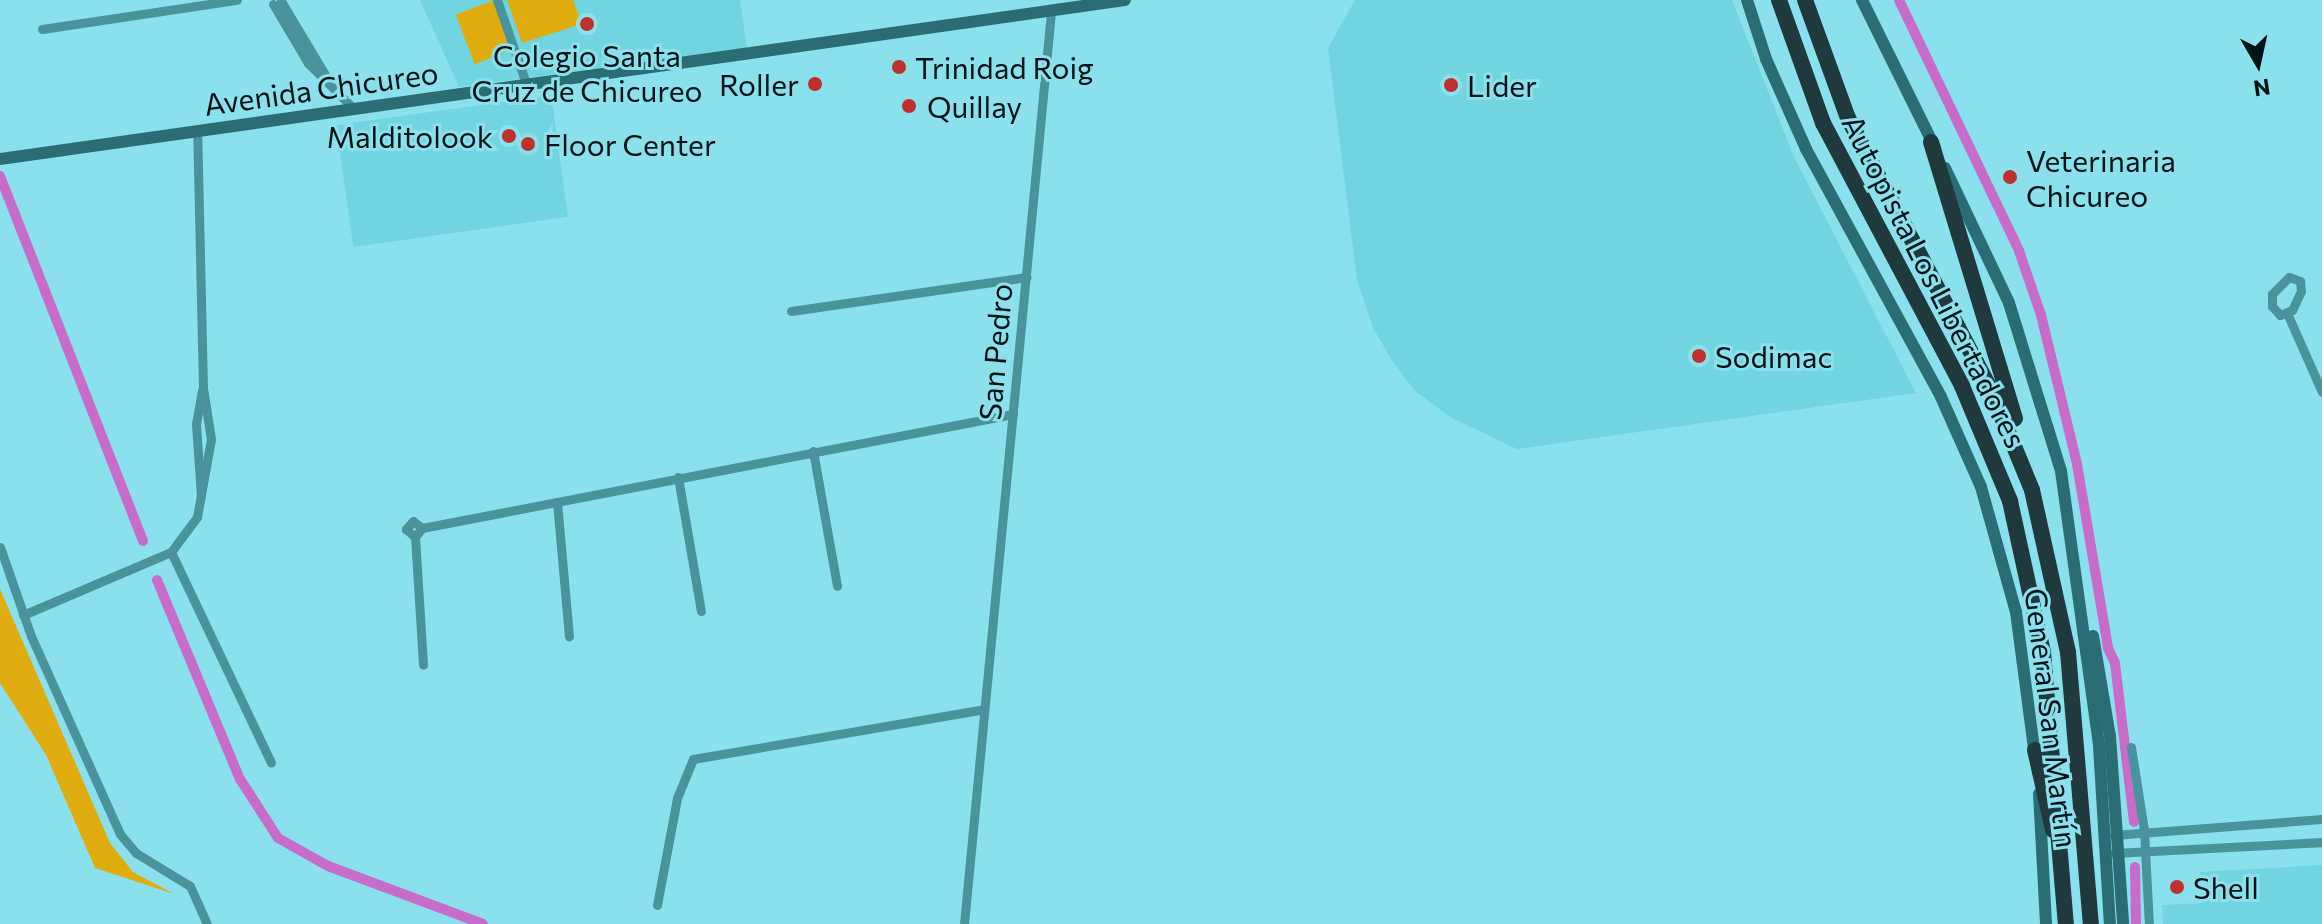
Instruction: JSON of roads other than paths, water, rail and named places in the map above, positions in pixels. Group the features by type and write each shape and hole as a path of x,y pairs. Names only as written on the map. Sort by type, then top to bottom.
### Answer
{"highway":[{"name":"Autopista Los Libertadores","path":"1779,0 1823,123 1962,386 2010,501 2043,652 2066,924"},
{"name":"Autopista Los Libertadores","path":"1805,0 1848,118 1990,388 2032,490 2068,652 2091,924"},
{"path":"1931,142 2032,490"},
{"path":"2035,750 2064,880"}],"main road":[{"name":"Avenida Chicureo","path":"0,159 1125,0"},
{"name":"General San Martín","path":"1747,0 1762,50 1806,149 1941,397 1973,466 2011,591 2035,750 2046,924"},
{"name":"General San Martín","path":"1862,0 1994,267 2033,370 2064,487 2083,606 2123,924"},
{"name":"General San Martín","path":"2110,924 2113,853"}],"street":[{"path":"42,29 237,0"},
{"path":"497,0 527,86"},
{"path":"276,1 327,78 355,110"},
{"name":"San Pedro","path":"964,924 1051,12"},
{"path":"23,615 171,552 189,532 201,499 196,424 203,388 197,132"},
{"path":"791,311 1027,277"},
{"path":"2287,313 2322,392"},
{"path":"423,665 418,532 678,477 1013,414"},
{"path":"813,451 837,586"},
{"path":"678,477 701,611"},
{"path":"557,502 569,636"},
{"path":"0,547 23,615 120,834 136,853 190,886 207,924"},
{"path":"171,552 271,763"},
{"path":"657,905 677,798 693,759 984,709"},
{"path":"2131,747 2144,830 2149,924"},
{"path":"2112,836 2144,830 2322,819"},
{"path":"2113,853 2322,842"}],"waterway":[{"path":"1899,0 2019,251 2041,315 2077,464 2108,648 2115,663 2134,822"},
{"path":"0,176 143,541"},
{"path":"157,580 240,779 278,838 328,866 483,924"},
{"path":"2135,867 2136,924"}],"place":[{"name":"Colegio Santa Cruz de Chicureo","path":"587,24"},
{"name":"Trinidad Roig","path":"899,67"},
{"name":"Roller","path":"815,84"},
{"name":"Lider","path":"1451,85"},
{"name":"Quillay","path":"909,106"},
{"name":"Malditolook","path":"509,136"},
{"name":"Floor Center","path":"528,144"},
{"name":"Veterinaria Chicureo","path":"2010,177"},
{"name":"Sodimac","path":"1699,356"},
{"name":"Shell","path":"2177,887"}]}
